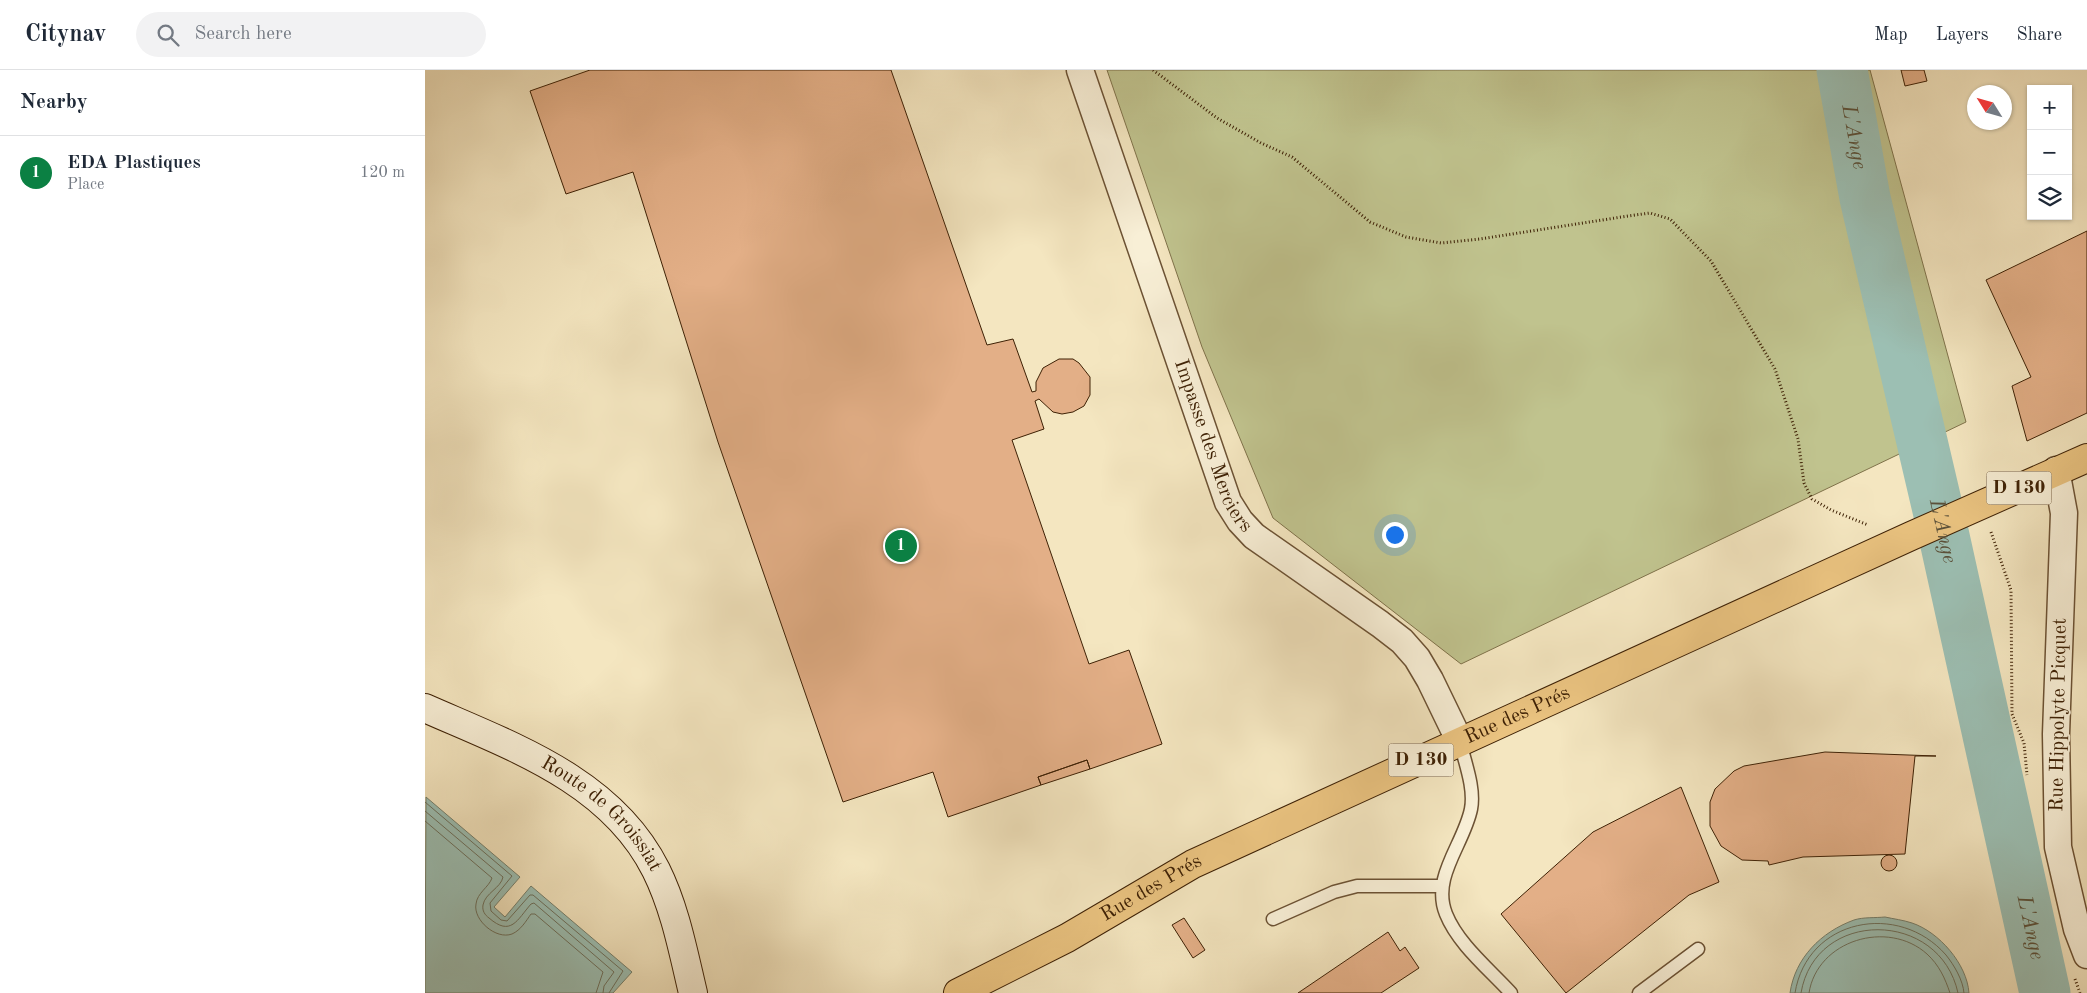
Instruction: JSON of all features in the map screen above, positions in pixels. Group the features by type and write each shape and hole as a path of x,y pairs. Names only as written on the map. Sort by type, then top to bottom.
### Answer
{"main road":[{"name":"Rue des Prés","path":"958,993 1067,938 1193,864 1974,507 2087,458"},
{"name":"Route de Groissiat","path":"425,708 499,740 573,779 601,800 626,825 655,869 671,908 693,993"}],"street":[{"name":"Impasse des Merciers","path":"1080,70 1228,502 1240,521 1254,536 1402,641 1417,658 1430,680 1460,742"},
{"name":"Rue Hippolyte Picquet","path":"2056,470 2063,512 2057,734 2057,846 2077,929 2087,955"}],"lane":[{"path":"1460,742 1472,792 1471,810 1442,886 1444,907 1456,933 1511,993"},
{"path":"1273,919 1334,892 1357,886 1442,886"},
{"path":"1639,993 1698,949"}],"path":[{"path":"1153,70 1217,118 1261,143 1292,157 1370,222 1406,237 1441,243 1480,239 1649,213 1670,219 1711,261 1775,369 1798,439 1804,483 1812,499 1831,510 1902,540"}],"green space":[{"path":"1107,70 1870,70 1966,422 1461,664 1273,518 1202,347"}],"water":[{"path":"426,797 520,877 494,907 505,917 531,886 632,972 613,993 425,993"},
{"path":"1885,917 1902,920 1922,927 1941,941 1957,960 1963,971 1969,993 1790,993 1797,969 1811,948 1821,939 1842,925 1854,920"}],"building":[{"path":"590,70 891,70 987,345 1013,339 1032,392 1036,391 1036,382 1043,368 1059,359 1073,359 1079,363 1090,377 1090,395 1084,406 1073,412 1062,414 1053,412 1039,399 1035,401 1044,429 1012,440 1089,664 1129,650 1162,744 1090,769 1087,760 1038,777 1041,785 948,817 933,772 843,802 718,442 633,172 566,194 530,91"},
{"path":"1901,70 1924,70 1927,81 1905,86"},
{"path":"2087,231 2087,413 2027,441 2012,386 2031,377 1986,280"},
{"path":"1825,752 1936,756 1915,756 1905,854 1803,857 1769,865 1768,861 1742,860 1721,846 1710,826 1710,802 1715,789 1734,771 1744,766"},
{"path":"1087,760 1090,769 1041,785 1038,777"},
{"path":"1681,787 1719,882 1689,895 1566,993 1501,914 1593,832"},
{"path":"1889,855 1897,863 1889,871 1881,863"},
{"path":"1184,918 1205,950 1193,958 1172,925"},
{"path":"1388,932 1400,951 1405,947 1419,968 1381,993 1298,993"}],"waterway":[{"name":"L'Ange","path":"1842,70 1865,198 1942,527 2045,993"}],"place":[{"name":"EDA Plastiques","path":"901,546"}]}
